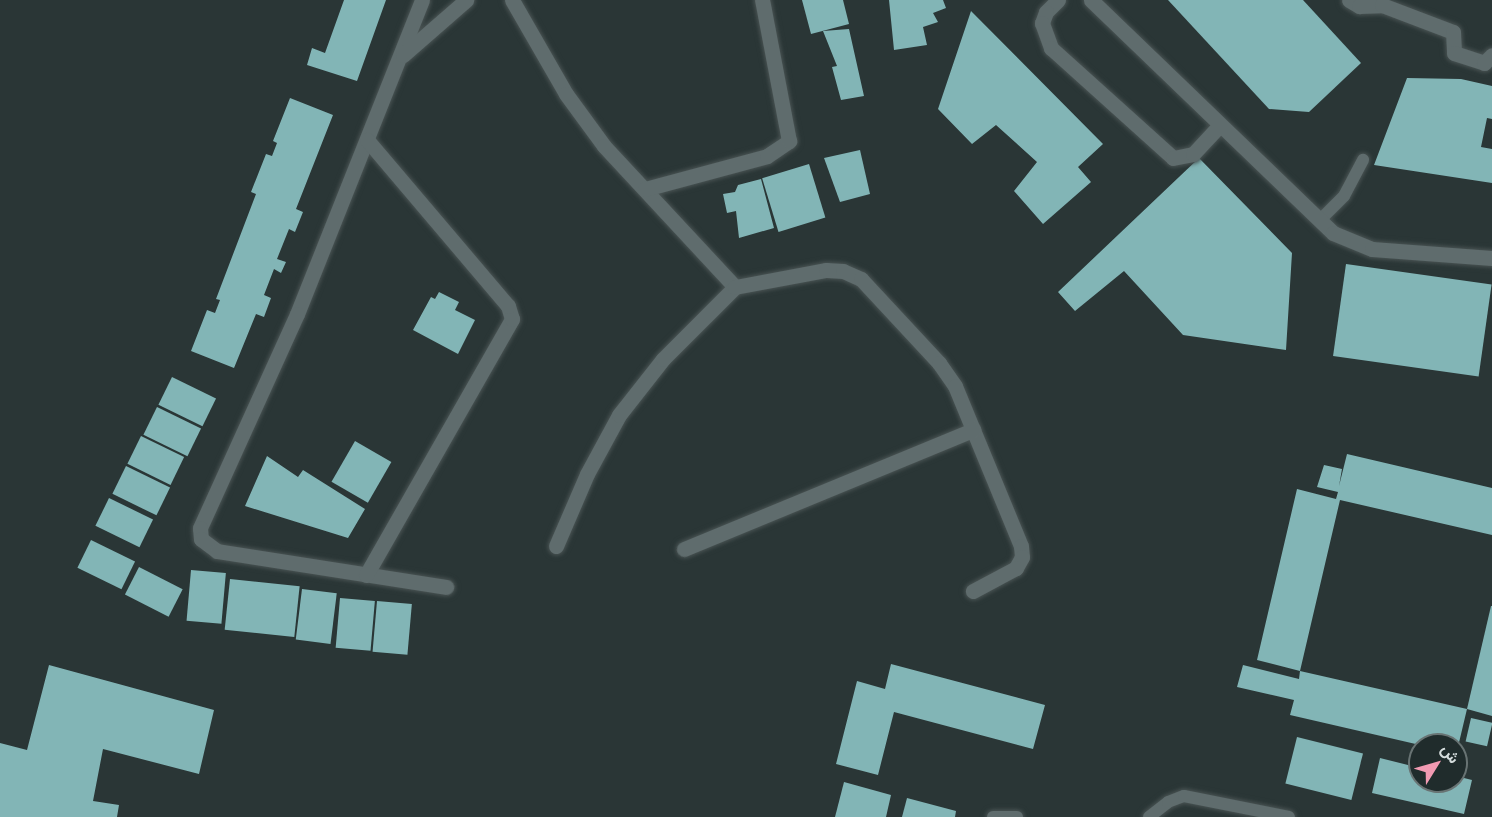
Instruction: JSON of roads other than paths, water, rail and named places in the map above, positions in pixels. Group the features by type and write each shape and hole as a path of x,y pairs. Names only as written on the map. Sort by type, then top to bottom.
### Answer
{"street":[{"path":"422,0 297,314 200,528 201,539 217,551 446,587"},
{"path":"400,58 466,0"},
{"path":"512,0 566,94 604,146 645,189 683,235 735,287"},
{"path":"645,189 768,156 789,141 762,0"},
{"path":"1058,0 1046,12 1042,23 1052,48 1173,158 1193,154 1219,126"},
{"path":"1091,0 1219,126 1333,233 1372,249 1492,258"},
{"path":"1349,0 1359,6 1382,6 1453,32 1454,53 1484,63 1492,55"},
{"path":"366,575 512,319 508,306 368,140"},
{"path":"556,546 587,474 619,415 663,358 735,287 826,270 843,271 861,279 939,363 954,386 973,430 1022,557 1016,568 973,591"},
{"path":"684,549 973,430"}],"lane":[{"path":"1320,220 1344,196 1363,160"},
{"path":"1149,817 1168,802 1184,796 1289,817"},
{"path":"993,817 1017,817"}]}
